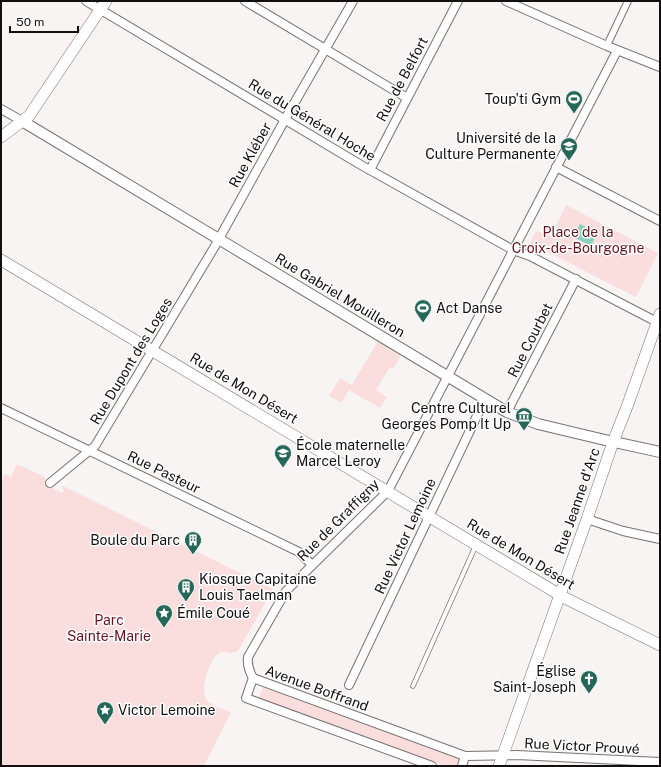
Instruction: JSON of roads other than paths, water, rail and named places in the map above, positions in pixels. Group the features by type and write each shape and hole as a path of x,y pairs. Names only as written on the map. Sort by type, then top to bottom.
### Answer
{"main road":[{"path":"1,137 29,116 103,5"},
{"name":"Rue de Mon Désert","path":"1,260 560,595 660,645"},
{"name":"Rue Jeanne d'Arc","path":"499,766 560,595 592,520 613,442 659,318"}],"street":[{"name":"Rue du Général Hoche","path":"86,1 103,5 285,119 370,170 513,250 530,256 659,318"},
{"path":"245,1 407,98"},
{"name":"Rue Kléber","path":"219,239 285,119 353,1"},
{"name":"Rue de Belfort","path":"370,170 458,1"},
{"path":"506,1 617,51 660,67"},
{"path":"609,41 628,1"},
{"name":"Rue de Graffigny","path":"253,678 247,663 248,657 286,591 388,491 617,51"},
{"path":"1,109 22,121"},
{"name":"Rue Gabriel Mouilleron","path":"22,121 507,412 538,424 660,452"},
{"path":"556,167 660,221"},
{"name":"Rue Dupont des Loges","path":"50,484 95,446 219,239"},
{"name":"Rue Courbet","path":"507,412 576,279"},
{"name":"Rue Victor Lemoine","path":"349,685 485,399"},
{"name":"Rue Pasteur","path":"1,408 299,552 312,564"},
{"path":"592,520 623,531 660,539"},
{"name":"Avenue Boffrand","path":"432,766 246,698 253,678 465,756 503,755"},
{"name":"Rue Victor Prouvé","path":"503,755 660,762"},
{"path":"462,766 465,756"}],"lane":[{"path":"413,686 476,545"}],"place":[{"name":"Toup'ti Gym","path":"574,114"},
{"name":"Université de la Culture Permanente","path":"569,161"},
{"name":"Act Danse","path":"423,323"},
{"name":"Centre Culturel Georges Pomp It Up","path":"524,431"},
{"name":"École maternelle Marcel Leroy","path":"283,468"},
{"name":"Boule du Parc","path":"193,555"},
{"name":"Kiosque Capitaine Louis Taelman","path":"186,602"},
{"name":"Émile Coué","path":"164,628"},
{"name":"Église Saint-Joseph","path":"589,694"},
{"name":"Victor Lemoine","path":"105,725"}],"park label":[{"name":"Place de la Croix-de-Bourgogne","path":"578,240"},
{"name":"Parc Sainte-Marie","path":"109,628"}]}
